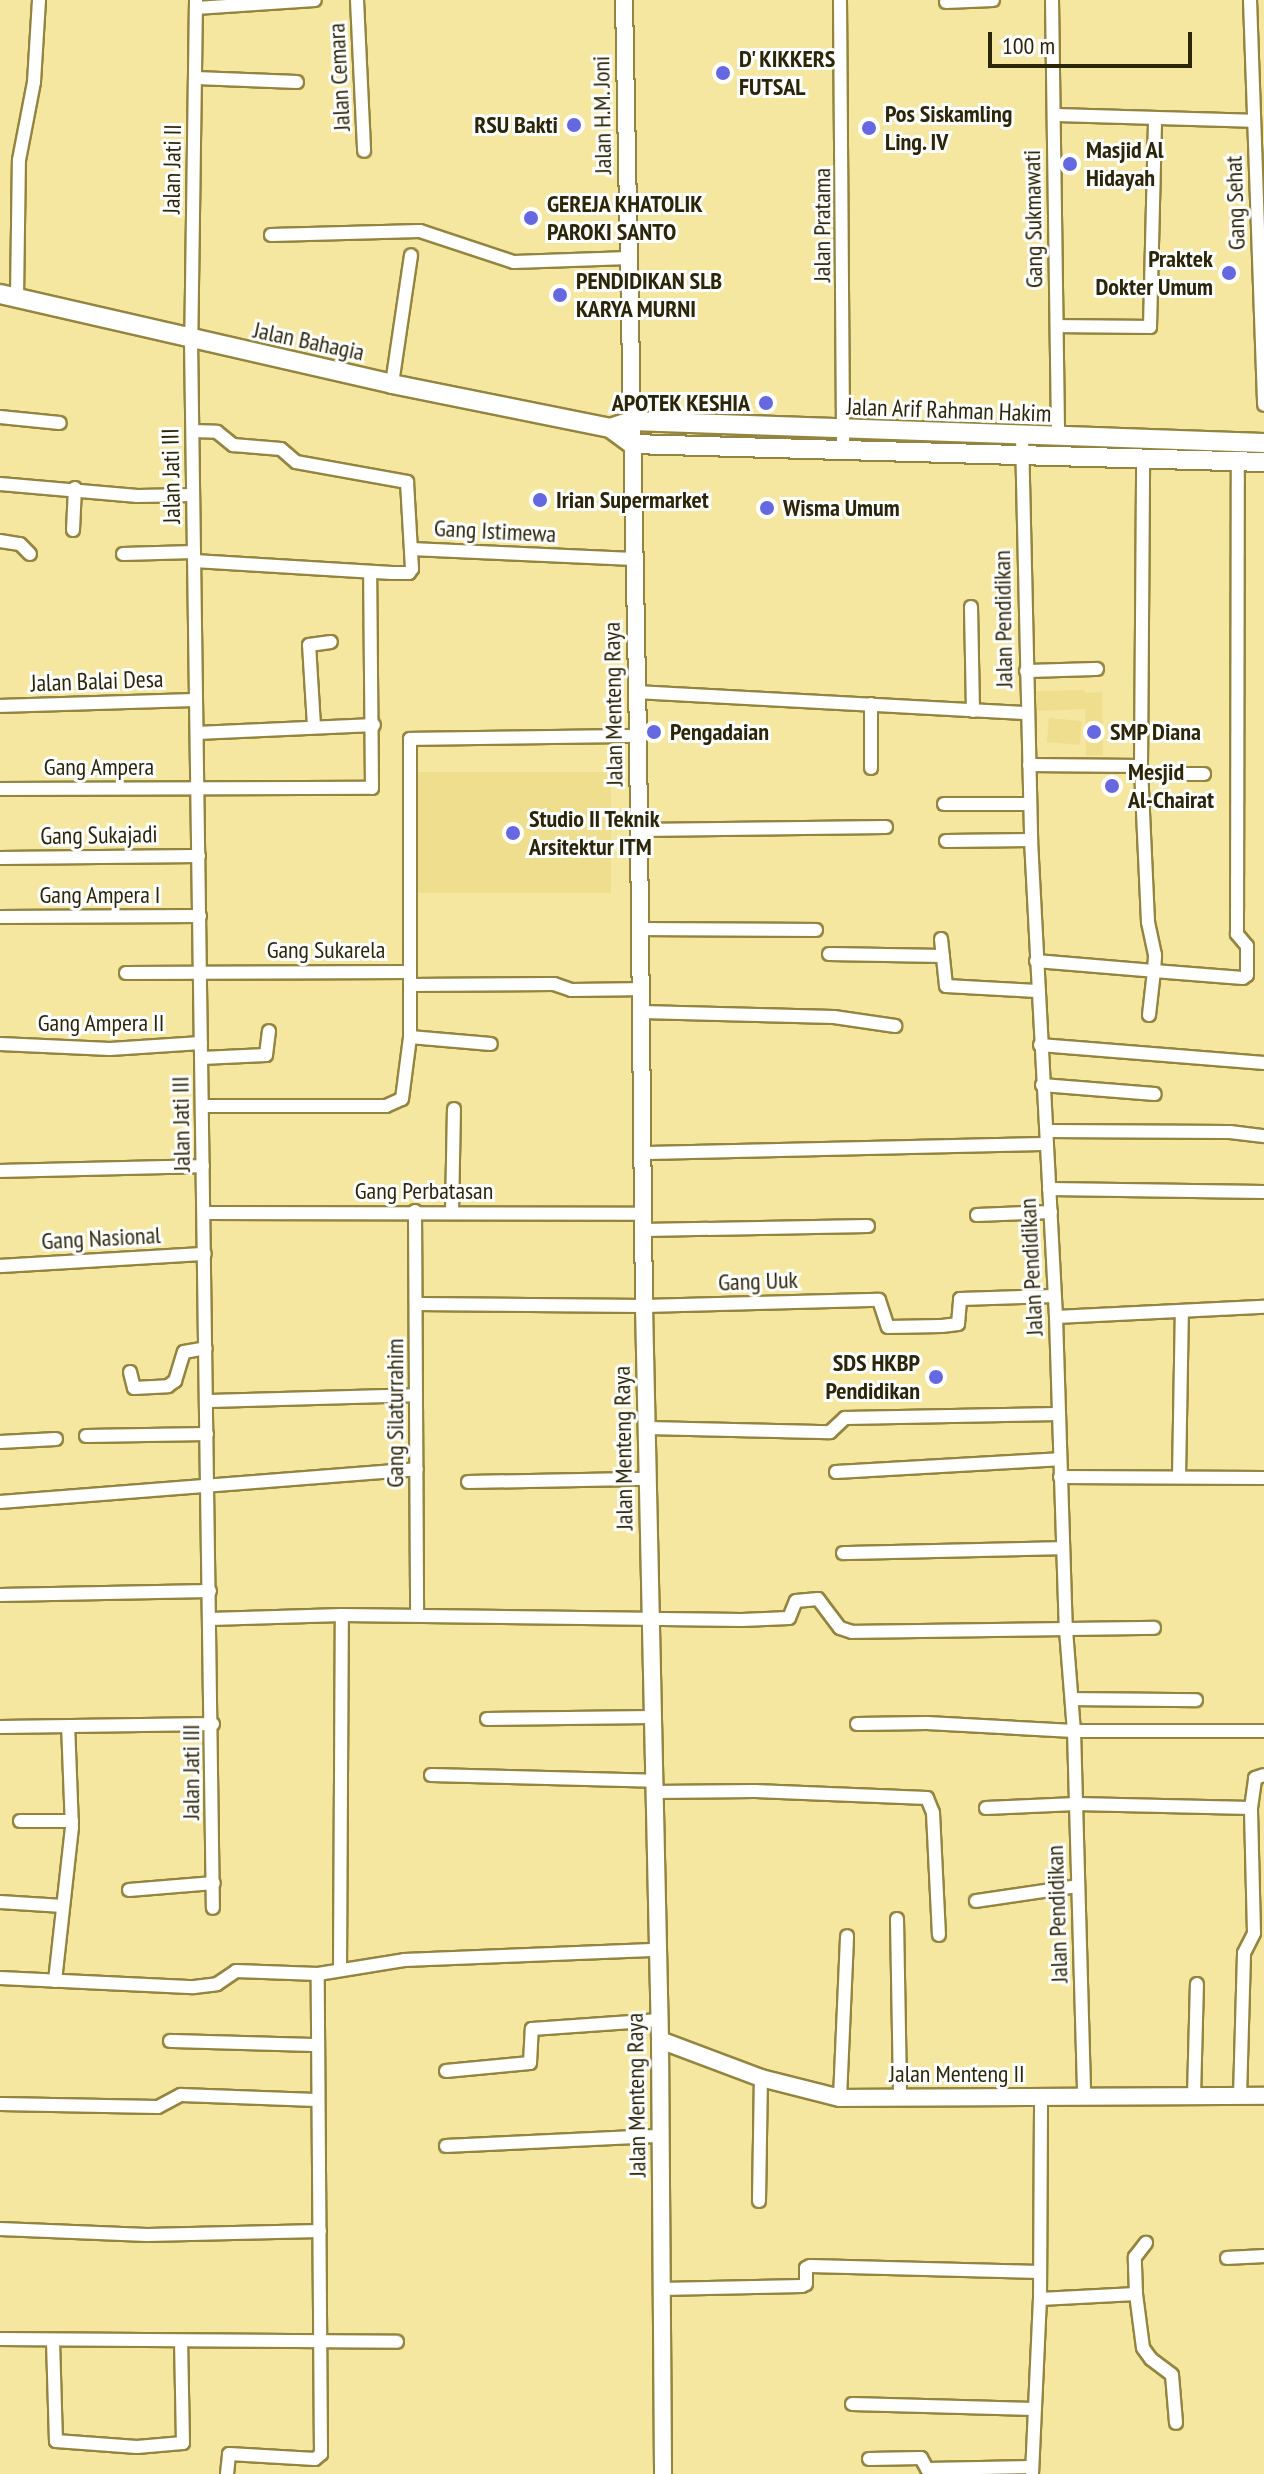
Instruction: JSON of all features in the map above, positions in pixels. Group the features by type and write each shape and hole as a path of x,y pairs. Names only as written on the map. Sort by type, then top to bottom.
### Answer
{"main road":[{"name":"Jalan Bahagia","path":"9,296 191,340 610,428 632,444"},
{"name":"Jalan Bahagia","path":"610,428 632,421"},
{"name":"Jalan Arif Rahman Hakim","path":"632,421 844,431 1143,458 1264,462"},
{"name":"Jalan Arif Rahman Hakim","path":"632,444 843,450 1021,445 1058,437 1264,443"}],"street":[{"path":"9,296 19,160 34,82 39,0"},
{"path":"196,4 315,0"},
{"name":"Jalan Cemara","path":"357,0 364,151"},
{"name":"Jalan H.M. Joni","path":"624,0 632,421"},
{"name":"Jalan Pratama","path":"840,0 843,450"},
{"path":"946,2 993,0"},
{"name":"Gang Sukmawati","path":"1052,0 1058,437"},
{"name":"Gang Sehat","path":"1250,0 1258,75 1254,121 1264,405"},
{"name":"Jalan Jati II","path":"191,340 196,4"},
{"path":"196,78 297,82"},
{"path":"1054,115 1254,121"},
{"path":"1057,326 1150,327 1155,118"},
{"path":"271,235 420,231 514,262 629,258"},
{"path":"392,384 411,255"},
{"name":"Jalan Jati III","path":"191,340 213,1724 213,1908"},
{"path":"0,417 60,423"},
{"name":"Jalan Menteng Raya","path":"632,421 640,830 644,1306 660,2020 663,2474"},
{"name":"Gang Istimewa","path":"193,431 217,432 233,445 281,449 296,462 407,482 411,549 633,559"},
{"name":"Jalan Pendidikan","path":"1021,445 1031,840 1056,1317 1062,1548 1074,1731 1084,2096"},
{"path":"1143,458 1141,770 1148,922 1155,955 1149,1015"},
{"path":"1036,961 1243,978 1247,975 1247,946 1237,934 1238,461"},
{"path":"0,484 75,488 137,496 193,495"},
{"path":"73,530 75,488"},
{"path":"0,541 20,544 30,554"},
{"path":"123,554 409,573 411,549"},
{"path":"197,733 374,725 370,572"},
{"path":"971,607 973,711"},
{"path":"314,726 309,645 331,642"},
{"path":"1026,671 1097,669"},
{"path":"637,692 1027,713"},
{"name":"Jalan Balai Desa","path":"0,706 196,700"},
{"path":"871,704 871,768"},
{"name":"Gang Ampera","path":"0,789 372,788 374,725"},
{"path":"638,736 410,739 410,978 554,984 571,990 642,989"},
{"path":"1029,765 1204,774"},
{"path":"944,804 1030,804"},
{"path":"640,830 886,827"},
{"path":"946,841 1031,840"},
{"name":"Gang Sukajadi","path":"0,858 199,856"},
{"name":"Gang Ampera I","path":"0,917 200,916"},
{"path":"641,929 816,930"},
{"path":"941,939 946,986 1037,991"},
{"path":"829,954 943,956"},
{"name":"Gang Sukarela","path":"126,973 410,978 410,1037 403,1095 394,1104 202,1106"},
{"path":"642,1012 834,1017 895,1026"},
{"path":"202,1058 266,1055 269,1031"},
{"path":"410,1037 491,1044"},
{"name":"Gang Ampera II","path":"0,1044 110,1049 201,1043"},
{"path":"1040,1045 1264,1063"},
{"path":"1042,1085 1155,1094"},
{"path":"452,1212 454,1109"},
{"path":"643,1153 1047,1137 1230,1132 1264,1136"},
{"path":"0,1171 203,1166"},
{"path":"1049,1189 1264,1192"},
{"name":"Gang Perbatasan","path":"204,1213 415,1211 644,1222 868,1226"},
{"name":"Gang Silaturrahim","path":"415,1211 417,1615"},
{"path":"977,1215 1051,1212"},
{"name":"Gang Nasional","path":"0,1266 205,1254"},
{"name":"Gang Uuk","path":"416,1304 644,1306 879,1300 888,1327 958,1324 960,1299 1054,1296"},
{"path":"1056,1317 1264,1307"},
{"path":"1179,1477 1182,1311"},
{"path":"130,1372 134,1388 168,1386 175,1381 184,1352 206,1348"},
{"path":"207,1401 416,1395"},
{"path":"647,1428 830,1432 845,1418 1058,1414"},
{"path":"86,1436 207,1434"},
{"path":"0,1442 56,1439"},
{"path":"836,1472 1059,1459"},
{"path":"0,1502 417,1469"},
{"path":"1060,1477 1264,1478"},
{"path":"468,1482 648,1479"},
{"path":"843,1553 1062,1548"},
{"path":"0,1595 210,1591"},
{"path":"210,1619 342,1615 651,1620 789,1618 796,1601 818,1599 840,1628 852,1632 1154,1628"},
{"path":"340,1969 342,1615"},
{"path":"1072,1699 1196,1700"},
{"path":"487,1719 653,1717"},
{"path":"0,1727 213,1724"},
{"path":"857,1724 1074,1731 1264,1731"},
{"path":"55,1981 72,1821 68,1726"},
{"path":"431,1775 927,1798 933,1813 939,1935"},
{"path":"1240,2097 1244,1953 1254,1933 1251,1808 1255,1778 1264,1775"},
{"path":"986,1808 1076,1804 1251,1808"},
{"path":"20,1821 72,1821"},
{"path":"129,1890 214,1883"},
{"path":"976,1901 1078,1886"},
{"path":"0,1902 63,1906"},
{"path":"897,1919 900,2098"},
{"path":"840,2098 847,1936"},
{"path":"0,1978 194,1987 217,1984 234,1971 318,1974 404,1960 658,1950"},
{"path":"227,2474 229,2454 320,2457 320,2231 316,2100 318,1974"},
{"path":"1194,2096 1197,1984"},
{"path":"446,2071 528,2064 532,2061 532,2029 660,2020"},
{"name":"Jalan Menteng II","path":"660,2040 761,2078 840,2098 1264,2096"},
{"path":"170,2041 316,2045"},
{"path":"759,2201 761,2078"},
{"path":"0,2104 158,2107 181,2095 316,2100"},
{"path":"869,2459 921,2458 927,2469 1032,2470 1040,2299 1041,2097"},
{"path":"446,2146 661,2136"},
{"path":"0,2229 131,2235 320,2231"},
{"path":"1146,2243 1135,2257 1143,2348 1151,2359 1172,2375 1176,2423"},
{"path":"1227,2258 1264,2256"},
{"path":"661,2289 802,2286 806,2284 806,2268 810,2266 1040,2272"},
{"path":"1040,2299 1136,2294"},
{"path":"0,2339 397,2342"},
{"path":"53,2341 56,2441 148,2447 183,2443 181,2341"},
{"path":"852,2404 1034,2409"}],"shaded area":[{"path":"1084,690 1085,693 1102,692 1103,755 1086,756 1085,709 1037,711 1036,691"},
{"name":"SMP Diana","path":"1049,718 1082,721 1080,745 1047,742"},
{"name":"Studio II Teknik Arsitektur ITM","path":"416,772 611,772 611,893 416,893"}],"place":[{"name":"D' KIKKERS FUTSAL","path":"723,73"},
{"name":"RSU Bakti","path":"574,125"},
{"name":"Pos Siskamling Ling. IV","path":"869,128"},
{"name":"Masjid Al Hidayah","path":"1070,164"},
{"name":"GEREJA KHATOLIK PAROKI SANTO","path":"531,218"},
{"name":"Praktek Dokter Umum","path":"1229,273"},
{"name":"PENDIDIKAN SLB KARYA MURNI","path":"560,295"},
{"name":"APOTEK KESHIA","path":"766,403"},
{"name":"Irian Supermarket","path":"540,500"},
{"name":"Wisma Umum","path":"767,508"},
{"name":"Pengadaian","path":"654,732"},
{"name":"SMP Diana","path":"1094,732"},
{"name":"Mesjid Al-Chairat","path":"1112,786"},
{"name":"Studio II Teknik Arsitektur ITM","path":"513,833"},
{"name":"SDS HKBP Pendidikan","path":"936,1377"}]}
